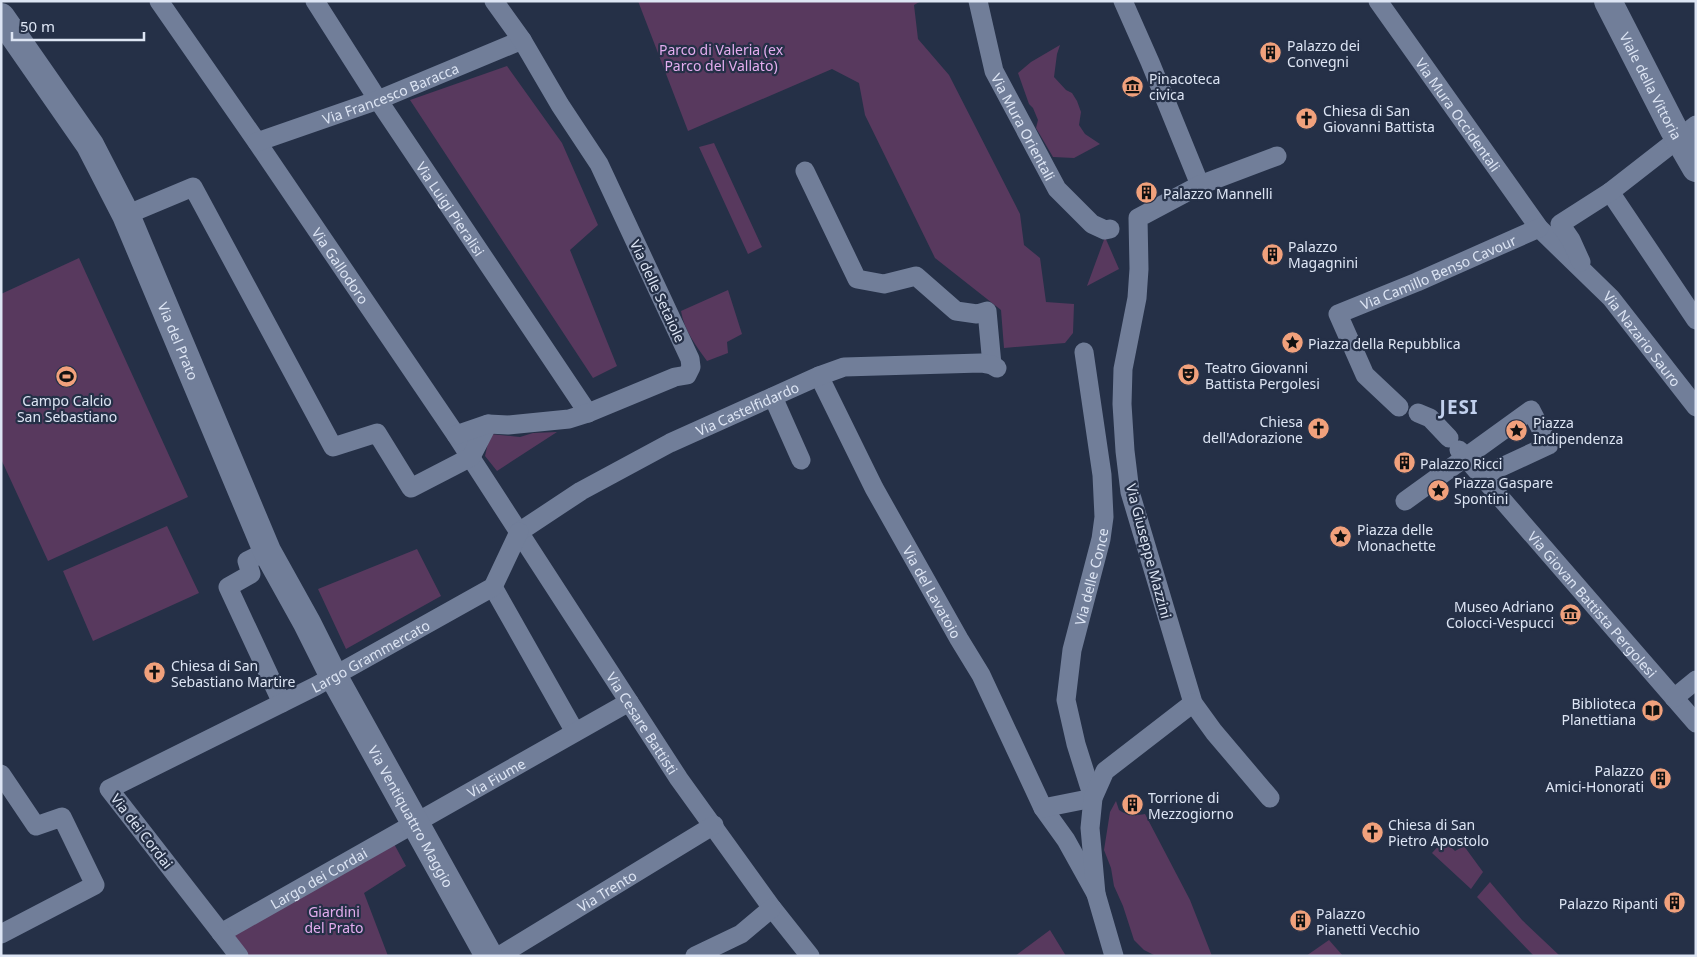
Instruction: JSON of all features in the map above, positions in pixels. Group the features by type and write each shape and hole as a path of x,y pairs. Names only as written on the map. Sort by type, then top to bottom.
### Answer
{"main road":[{"name":"Viale della Vittoria","path":"1608,1 1674,130 1696,168"},
{"name":"Via del Prato","path":"1,17 90,145 126,215 257,556 307,623 334,677"},
{"name":"Via Ventiquattro Maggio","path":"334,677 489,956"}],"street":[{"name":"Via Gallodoro","path":"159,1 456,435 519,532"},
{"name":"Via Luigi Pieralisi","path":"315,1 378,100 588,413"},
{"name":"Via delle Setaiole","path":"456,435 488,424 508,425 568,419 588,413 675,377 687,375 692,368 690,359 599,164 560,105 522,40 494,1"},
{"name":"Via Mura Orientali","path":"978,1 994,71 1058,190 1092,224 1118,225"},
{"path":"1123,1 1200,185"},
{"name":"Via Mura Occidentali","path":"1378,1 1539,228"},
{"name":"Via Francesco Baracca","path":"257,142 378,100 522,40"},
{"path":"1696,125 1610,192 1696,320"},
{"path":"1118,225 1200,185 1276,156"},
{"name":"Via Castelfidardo","path":"519,532 581,491 662,447 844,366 981,362 995,366 987,311 977,314 956,311 916,276 884,284 857,279 805,171"},
{"path":"126,215 193,187 333,447 377,434 411,488 470,457 488,424"},
{"name":"Via Nazario Sauro","path":"1586,273 1571,240 1560,224 1610,192"},
{"name":"Via Giuseppe Mazzini","path":"1118,225 1139,269 1137,298 1123,369 1122,404 1130,492 1193,703 1214,732 1270,798"},
{"name":"Via Nazario Sauro","path":"1539,228 1611,298 1696,407"},
{"name":"Via Camillo Benso Cavour","path":"1399,407 1365,375 1338,314 1417,282 1539,228"},
{"name":"Via delle Conce","path":"1084,352 1102,475 1104,517 1101,539 1072,650 1066,700 1076,744 1093,798"},
{"name":"Via del Lavatoio","path":"818,376 874,488 981,675 1043,808 1066,840 1096,894"},
{"path":"773,397 801,460"},
{"path":"1405,501 1458,448 1531,410 1549,445 1486,481"},
{"name":"Via Giovan Battista Pergolesi","path":"1418,413 1430,418 1458,448 1696,723"},
{"path":"519,532 493,587 575,732"},
{"name":"Via Cesare Battisti","path":"519,532 679,778 772,908 810,956"},
{"path":"257,556 251,574 228,587 282,703"},
{"name":"Largo Grammercato","path":"282,703 334,677 493,587"},
{"path":"1674,698 1696,680"},
{"name":"Via Fiume","path":"416,822 629,702"},
{"name":"Via dei Cordai","path":"239,956 108,789 282,703"},
{"path":"1114,956 1096,894 1090,828 1093,798 1105,771 1193,703"},
{"path":"1,774 36,826 62,817 95,885 1,934"},
{"path":"1043,808 1093,798"},
{"name":"Largo dei Cordai","path":"221,933 416,822"},
{"name":"Via Trento","path":"500,956 714,825"},
{"path":"695,956 742,934 772,908"}],"green space":[{"name":"Parco di Valeria (ex Parco del Vallato)","path":"638,1 921,1 914,5 918,39 949,75 1020,214 1024,245 1040,258 1046,302 1074,304 1073,333 1065,343 1004,348 1001,310 935,258 865,115 859,83 832,69 688,131"},
{"path":"1060,45 1054,77 1066,90 1072,93 1077,101 1081,112 1079,125 1085,134 1100,144 1074,158 1053,157 1036,128 1038,120 1033,108 1029,104 1018,73 1031,62"},
{"path":"507,66 562,143 598,225 570,250 617,366 593,378 410,100"},
{"path":"714,143 762,247 748,254 699,147"},
{"path":"1105,237 1119,269 1087,286"},
{"name":"Campo Calcio San Sebastiano","path":"79,258 188,497 48,561 1,459 1,294"},
{"path":"728,290 742,334 727,342 728,353 707,361 688,331 681,311"},
{"path":"557,432 497,471 485,456 490,434 520,437 533,433"},
{"path":"167,526 199,593 93,641 63,571"},
{"path":"417,549 441,596 346,649 318,589"},
{"path":"1116,801 1119,810 1125,813 1134,815 1145,814 1190,900 1212,956 1156,956 1144,950 1134,940 1114,886 1111,868 1104,850 1110,812"},
{"path":"1444,840 1455,851 1464,846 1483,872 1471,889 1432,853"},
{"name":"Giardini del Prato","path":"393,842 406,866 364,893 388,956 246,956 230,935"},
{"path":"1490,882 1522,920 1560,956 1534,956 1477,897"},
{"path":"1050,930 1066,956 1015,956"},
{"path":"1329,940 1343,956 1306,956"}],"place":[{"name":"Palazzo dei Convegni","path":"1271,53"},
{"name":"Pinacoteca civica","path":"1133,86"},
{"name":"Chiesa di San Giovanni Battista","path":"1307,118"},
{"name":"Palazzo Mannelli","path":"1147,193"},
{"name":"Palazzo Magagnini","path":"1272,254"},
{"name":"Piazza della Repubblica","path":"1292,343"},
{"name":"Teatro Giovanni Battista Pergolesi","path":"1189,375"},
{"name":"Campo Calcio San Sebastiano","path":"67,377"},
{"name":"Chiesa dell'Adorazione","path":"1319,429"},
{"name":"Piazza Indipendenza","path":"1517,430"},
{"name":"Palazzo Ricci","path":"1404,463"},
{"name":"Piazza Gaspare Spontini","path":"1438,490"},
{"name":"Piazza delle Monachette","path":"1341,537"},
{"name":"Museo Adriano Colocci-Vespucci","path":"1570,614"},
{"name":"Chiesa di San Sebastiano Martire","path":"155,673"},
{"name":"Biblioteca Planettiana","path":"1652,711"},
{"name":"Palazzo Amici-Honorati","path":"1660,778"},
{"name":"Torrione di Mezzogiorno","path":"1132,805"},
{"name":"Chiesa di San Pietro Apostolo","path":"1372,832"},
{"name":"Palazzo Ripanti","path":"1674,903"},
{"name":"Palazzo Pianetti Vecchio","path":"1300,921"}],"district":[{"name":"JESI","path":"1459,407"}]}
